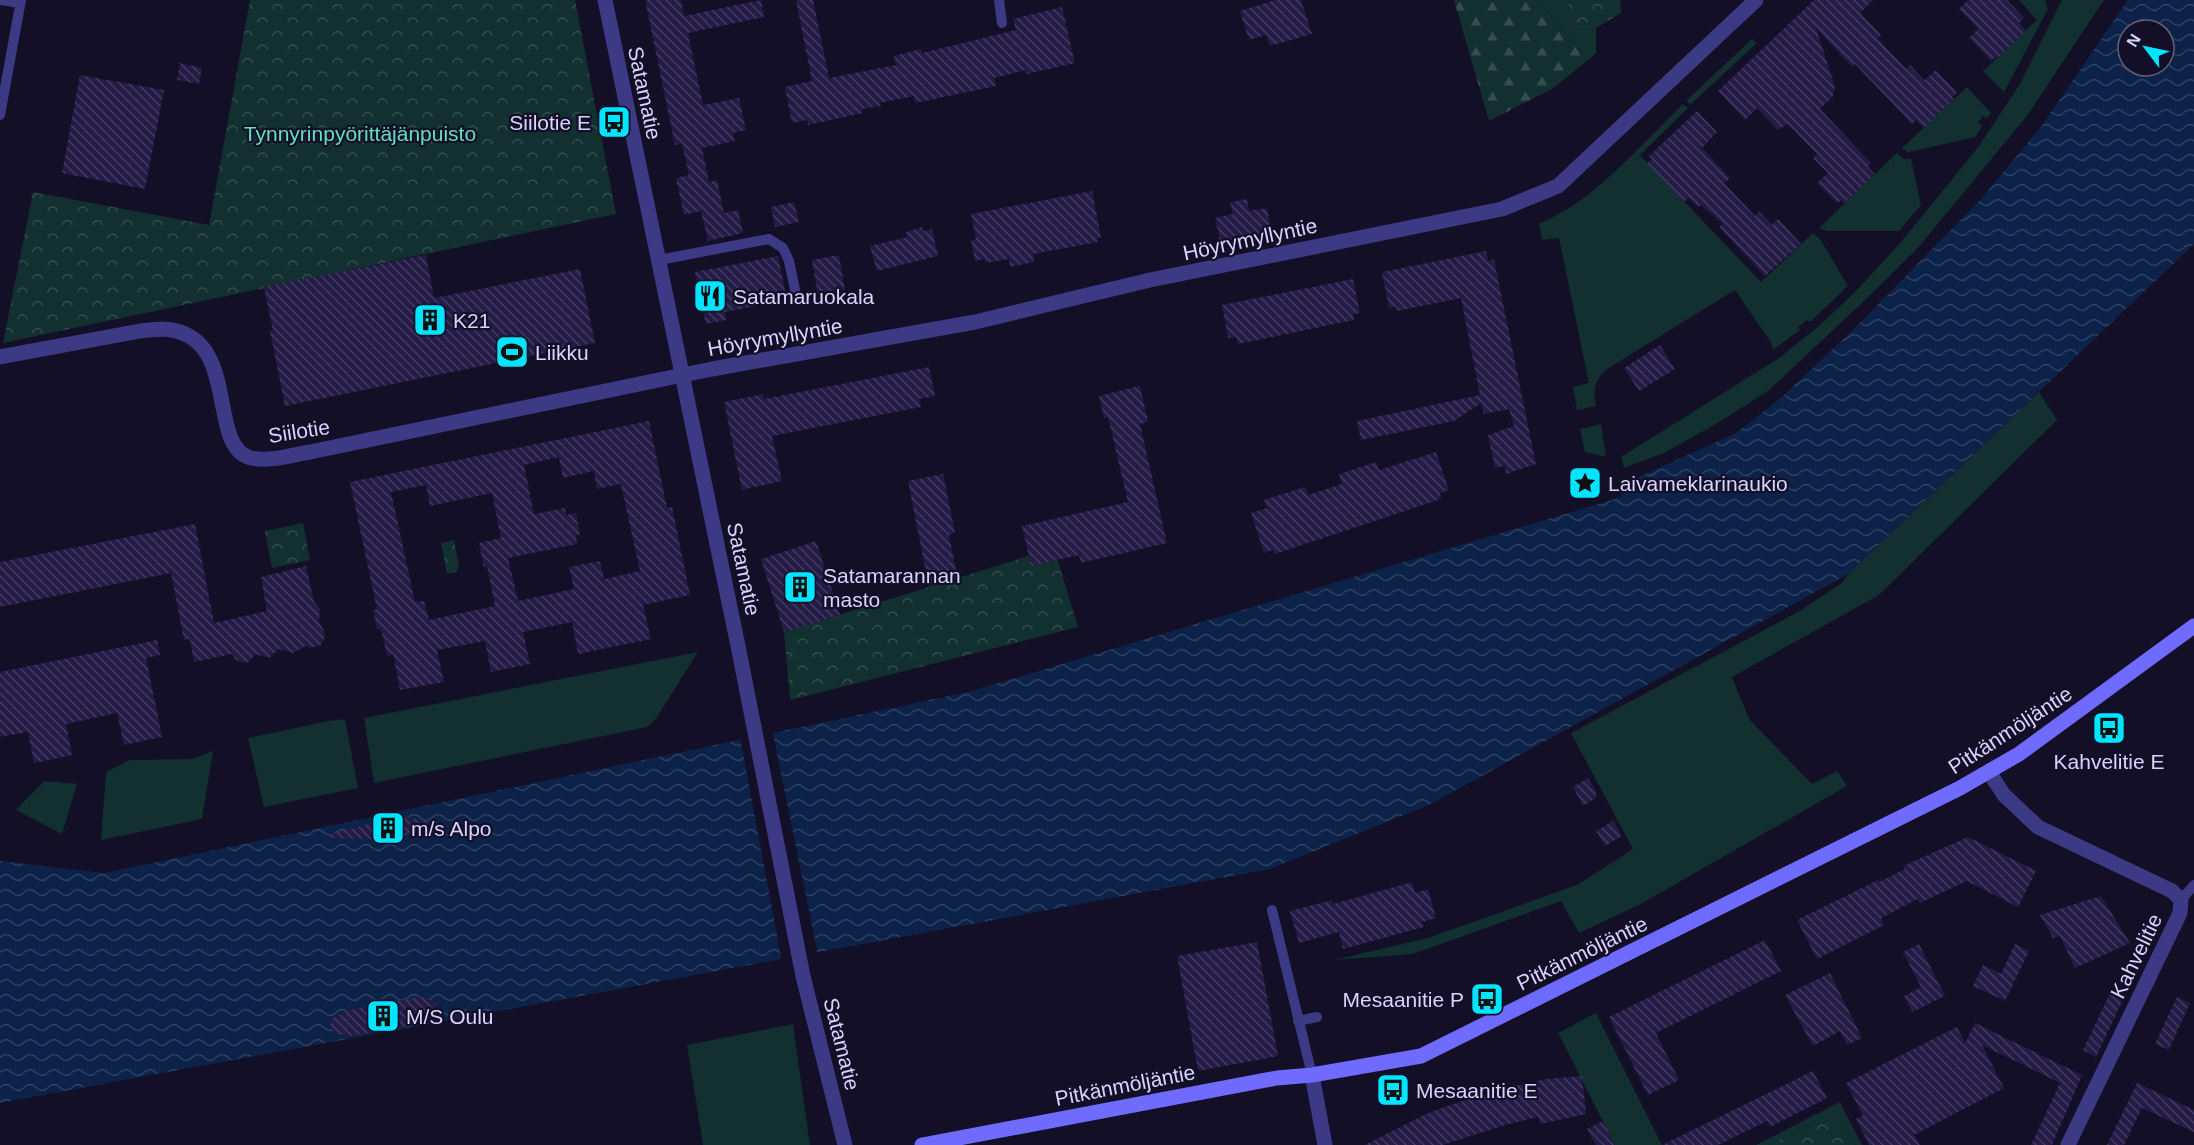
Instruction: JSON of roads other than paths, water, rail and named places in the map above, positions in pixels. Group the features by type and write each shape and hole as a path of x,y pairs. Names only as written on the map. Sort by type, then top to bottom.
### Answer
{"street":[{"name":"Satamatie","path":"605,0 740,651 803,976 845,1145"},
{"name":"Höyrymyllyntie","path":"682,375 965,324 1150,280 1502,208 1558,186 1756,0"},
{"name":"Siilotie","path":"0,357 140,331 174,330 186,335 207,351 213,364 230,436 239,451 249,457 263,459 310,452 682,375"},
{"name":"Pitkänmöljäntie","path":"922,1145 1277,1078 1312,1075 1421,1056 1989,772 2019,754 2194,626"},
{"name":"Kahvelitie","path":"1989,772 2004,795 2037,826 2172,891 2181,900 2180,913 2068,1145"},
{"path":"1312,1075 1325,1145"}],"lane":[{"path":"0,0 20,2 0,115"},
{"path":"999,0 1002,23"},
{"path":"659,260 769,239 783,248 789,261 797,299"},
{"path":"2181,900 2194,885"},
{"path":"1272,910 1312,1075"},
{"path":"1298,1021 1317,1017"}],"water":[{"path":"2128,0 2194,0 2194,244 1848,574 1431,804 1270,869 0,1103 0,861 105,873 968,692 1622,497 1619,486 1734,434 1784,395 1853,330 1981,199 2041,127"}],"place":[{"name":"Siilotie E","path":"614,122"},
{"name":"Satamaruokala","path":"710,296"},
{"name":"K21","path":"430,320"},
{"name":"Liikku","path":"512,352"},
{"name":"Laivameklarinaukio","path":"1585,483"},
{"name":"Satamarannan masto","path":"800,587"},
{"name":"Kahvelitie E","path":"2109,728"},
{"name":"m/s Alpo","path":"388,828"},
{"name":"Mesaanitie P","path":"1487,999"},
{"name":"M/S Oulu","path":"383,1016"},
{"name":"Mesaanitie E","path":"1393,1090"}],"park label":[{"name":"Tynnyrinpyörittäjänpuisto","path":"360,133"}]}
